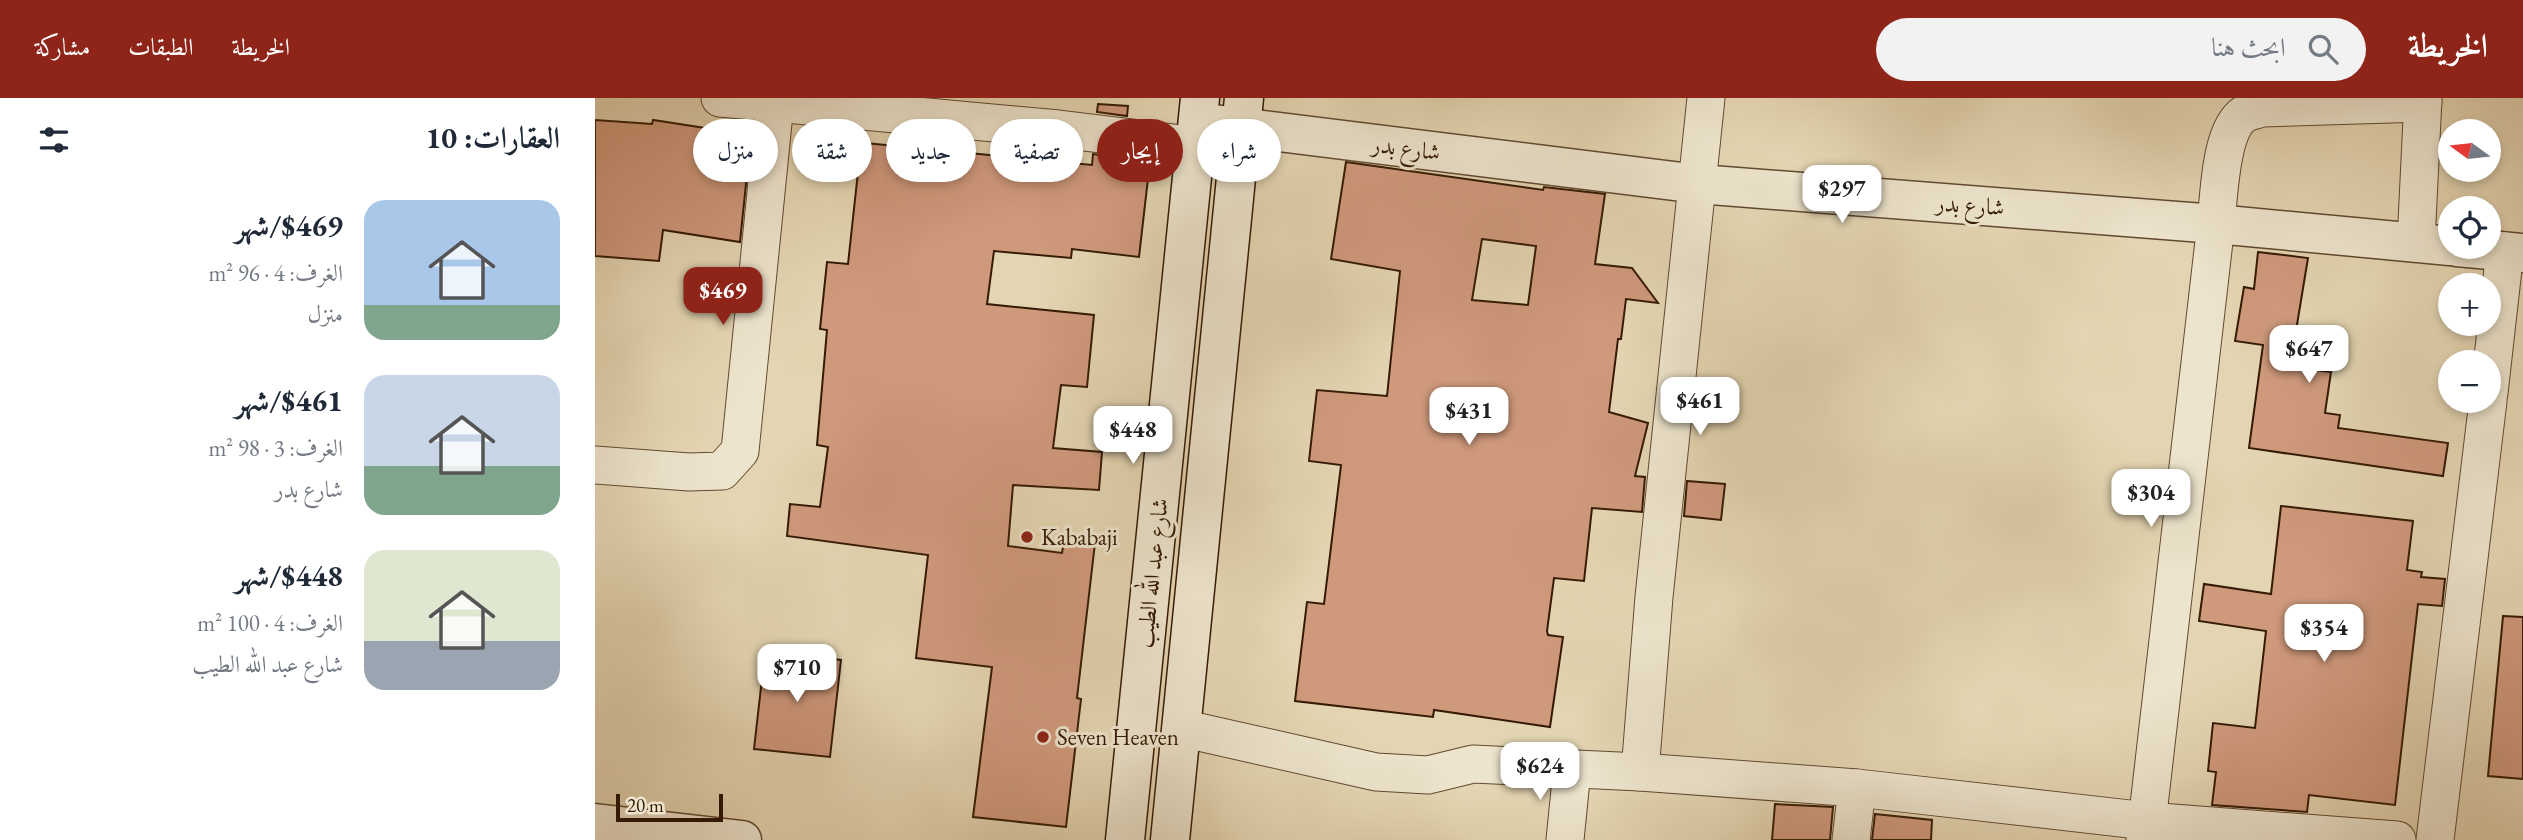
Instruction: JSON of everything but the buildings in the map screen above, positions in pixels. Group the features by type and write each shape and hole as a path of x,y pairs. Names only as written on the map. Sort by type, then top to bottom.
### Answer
{"street":[{"path":"720,98 1059,129 1197,122"},
{"path":"1640,772 1654,597 1706,98"},
{"path":"2146,831 2224,157 2231,131 2244,114 2262,108 2423,100 2433,245"},
{"path":"595,465 689,472 722,471 740,451 775,103"},
{"name":"شارع بدر","path":"1281,131 1698,184 2216,224 2433,245"},
{"name":"شارع عبد الله الطيب","path":"1125,840 1197,132"},
{"name":"شارع عبد الله الطيب","path":"1170,840 1236,182"},
{"path":"2497,350 2514,252"},
{"path":"2435,840 2487,413"},
{"path":"1181,728 1376,772 1428,775 1473,764 1640,772 1857,788 2146,831 2397,840"},
{"path":"1565,840 1572,770"},
{"path":"1851,840 1857,788"},
{"path":"595,823 742,840"}],"place":[{"name":"Kababaji","path":"1027,537"},
{"name":"Seven Heaven","path":"1043,737"}]}
